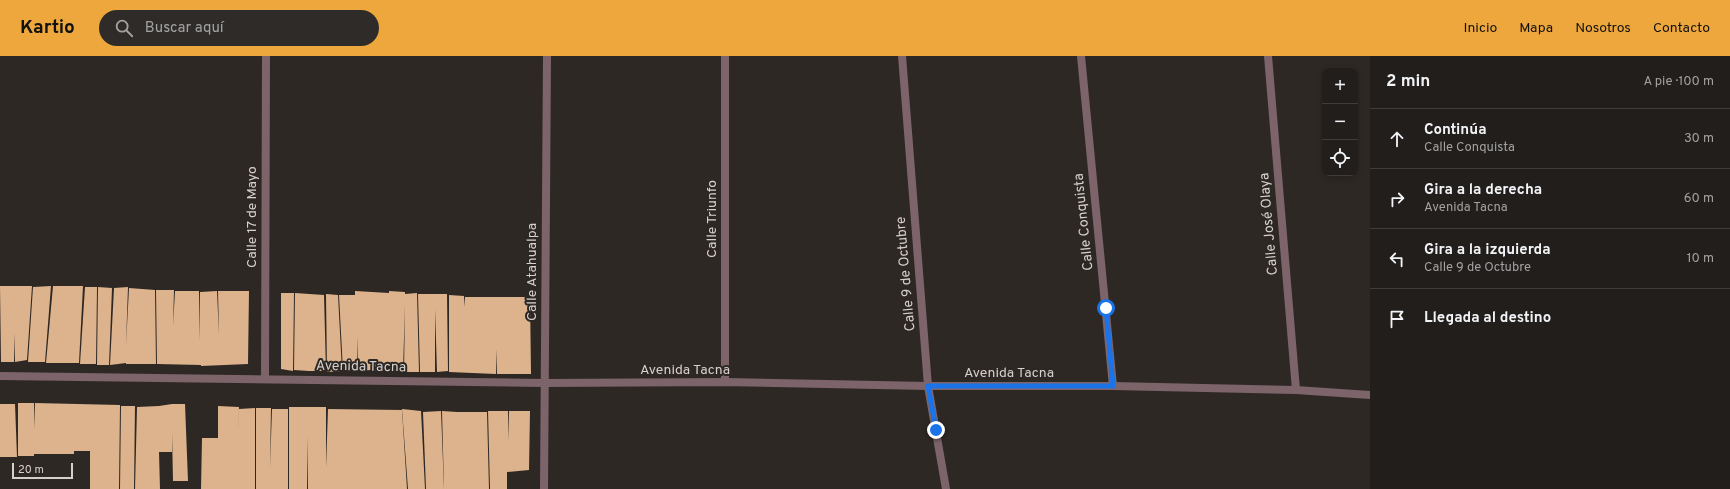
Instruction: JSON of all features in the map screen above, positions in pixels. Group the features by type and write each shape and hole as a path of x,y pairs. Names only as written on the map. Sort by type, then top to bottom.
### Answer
{"street":[{"name":"Calle 17 de Mayo","path":"265,378 266,56"},
{"name":"Calle Atahualpa","path":"544,489 547,56"},
{"name":"Calle Triunfo","path":"725,56 725,382"},
{"name":"Calle 9 de Octubre","path":"902,56 928,386 946,489"},
{"name":"Calle Conquista","path":"1081,56 1113,386"},
{"name":"Calle José Olaya","path":"1268,56 1296,390"},
{"name":"Avenida Tacna","path":"0,376 265,378 545,383 725,382 928,386 1113,386 1296,390 1370,395"}],"building":[{"path":"0,286 32,286 27,360 15,362 15,333 14,362 1,362"},
{"path":"51,286 45,362 28,362 33,287"},
{"path":"53,286 83,286 79,363 46,363"},
{"path":"85,287 97,287 96,364 80,364"},
{"path":"98,287 112,288 109,365 97,365"},
{"path":"128,287 126,345 129,288 155,290 156,364 126,363 110,365 114,288"},
{"path":"156,290 174,290 173,326 175,291 199,291 200,341 200,292 217,291 219,335 218,291 249,291 248,364 201,366 157,364"},
{"path":"355,291 389,293 389,291 405,292 405,294 417,293 419,372 404,372 405,305 403,371 358,371 357,336 357,370 343,371 339,295 355,295"},
{"path":"281,293 294,293 293,371 281,369"},
{"path":"295,293 324,295 326,371 294,370"},
{"path":"326,294 338,295 342,371 327,372"},
{"path":"418,294 447,294 448,371 437,372 435,309 435,372 420,372"},
{"path":"449,295 464,296 464,307 465,297 530,297 531,374 497,374 497,349 496,374 449,372"},
{"path":"18,403 34,403 34,429 35,403 120,405 119,489 90,489 90,451 74,451 74,454 34,454 34,456 18,456"},
{"path":"0,404 15,404 17,457 0,457"},
{"path":"185,404 188,481 173,481 172,433 172,452 159,452 160,489 135,489 137,407"},
{"path":"121,406 135,406 134,489 120,489"},
{"path":"218,406 239,407 238,441 239,409 255,408 255,489 201,489 202,438 218,438"},
{"path":"289,407 326,407 326,468 328,409 402,410 407,489 308,489 307,437 307,489 289,489"},
{"path":"256,408 271,408 270,468 272,409 288,409 288,489 256,489"},
{"path":"402,409 421,411 425,489 408,489"},
{"path":"441,411 444,489 426,489 423,412"},
{"path":"442,411 487,412 489,489 444,489"},
{"path":"488,411 508,411 508,441 509,411 530,411 529,470 507,472 507,489 490,489"}],"route":[{"path":"936,430 928,386 1113,386 1106,308"}]}
